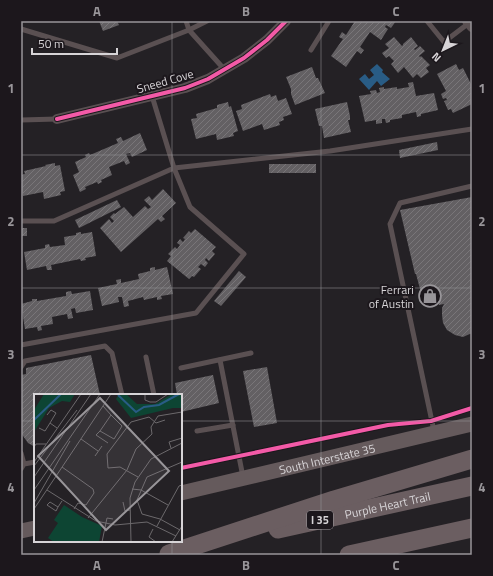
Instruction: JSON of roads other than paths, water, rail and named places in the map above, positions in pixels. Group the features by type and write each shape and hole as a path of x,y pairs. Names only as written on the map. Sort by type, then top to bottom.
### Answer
{"highway":[{"path":"166,554 334,500 472,459"},
{"name":"Purple Heart Trail","path":"166,554 472,486"},
{"path":"349,555 472,528"}],"main road":[{"name":"South Interstate 35","path":"182,493 472,424"},
{"path":"21,531 34,528"}],"street":[{"name":"Sneed Cove","path":"57,120 185,88 208,79 244,58 267,40 286,21"}],"lane":[{"path":"186,21 189,30 224,70"},
{"path":"21,29 117,58 189,30 207,21"},
{"path":"311,50 329,21"},
{"path":"427,21 444,42 470,23"},
{"path":"21,345 196,313 244,254 190,208 174,168 152,96"},
{"path":"24,121 57,120"},
{"path":"21,221 54,221 174,168 330,151 472,129"},
{"path":"434,433 390,224 400,203 472,186"},
{"path":"21,367 25,361 105,346 112,353 122,394"},
{"path":"180,368 251,353"},
{"path":"146,357 154,394"},
{"path":"220,360 243,478"},
{"path":"197,431 233,425"},
{"path":"21,454 22,466 34,462"}],"water":[{"path":"377,64 383,70 382,72 390,79 381,86 377,81 369,90 359,79 365,74 369,79 374,75 370,70"}],"place":[{"name":"Ferrari of Austin","path":"430,296"}]}
